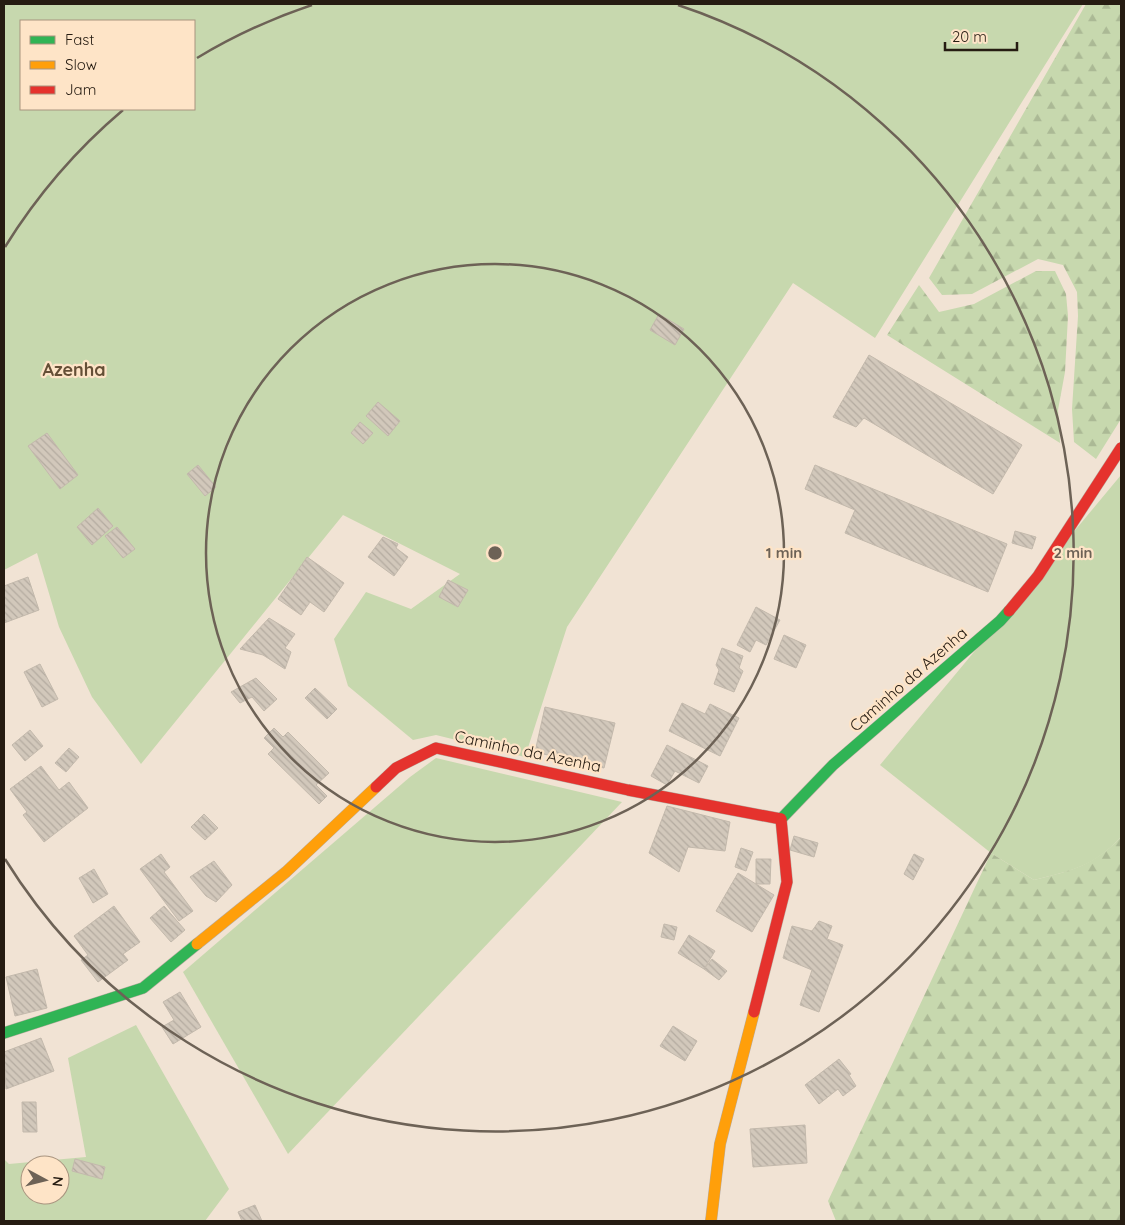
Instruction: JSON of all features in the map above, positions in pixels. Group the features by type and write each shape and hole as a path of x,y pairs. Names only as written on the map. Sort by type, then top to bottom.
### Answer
{"street":[{"name":"Caminho da Azenha","path":"4,1033 143,988 286,872 396,768 436,748 628,790 781,819 834,765 1000,621 1038,576 1094,485 1121,448"},
{"path":"711,1221 720,1144 787,882 781,819"}],"green space":[{"path":"4,4 1083,4 875,338 793,283 567,627 525,757 436,735 413,740 348,686 334,639 366,592 411,609 460,574 343,515 141,764 92,697 59,627 37,553 4,570"},
{"path":"1086,4 1121,4 1121,419 1096,459 1074,442 1072,409 1078,316 1077,292 1063,265 1038,259 972,294 942,295 929,278"},
{"path":"1036,271 1055,271 1066,294 1068,316 1065,372 1058,410 1060,443 887,335 919,285 939,312 974,304"},
{"path":"1121,475 1121,837 1101,855 1082,866 1034,880 991,853 880,765"},
{"path":"436,758 622,802 288,1154 183,972 410,777"},
{"path":"1121,837 1121,1221 836,1221 828,1201 991,853 1034,880 1082,866 1101,855"},
{"path":"136,1025 229,1189 205,1221 4,1221 4,1159 9,1164 20,1163 20,1205 70,1205 70,1158 86,1157 68,1058"}],"building":[{"path":"659,314 684,329 675,345 650,330"},
{"path":"869,355 1022,445 993,494 864,418 856,427 833,417"},
{"path":"378,402 400,421 388,436 366,416"},
{"path":"360,422 373,433 363,444 351,433"},
{"path":"47,433 78,475 60,489 28,446"},
{"path":"198,465 216,487 205,496 187,474"},
{"path":"815,465 1007,544 988,592 845,533 855,510 805,489"},
{"path":"98,508 113,526 92,545 77,527"},
{"path":"117,527 135,549 123,558 105,536"},
{"path":"1015,531 1036,537 1032,549 1012,543"},
{"path":"383,537 398,544 396,548 408,557 394,576 368,557"},
{"path":"307,557 344,583 324,612 310,602 301,615 278,599"},
{"path":"28,577 39,610 4,623 4,586"},
{"path":"448,580 468,590 458,607 439,597"},
{"path":"756,607 780,620 766,645 756,640 750,652 737,645"},
{"path":"269,618 295,634 285,648 291,652 285,669 263,655 240,649"},
{"path":"784,635 806,645 796,668 774,659"},
{"path":"722,648 743,656 739,668 743,671 734,692 714,684 719,670 716,665"},
{"path":"40,664 58,699 42,707 24,672"},
{"path":"256,678 277,699 264,711 252,697 240,703 231,692"},
{"path":"315,688 337,709 327,719 305,698"},
{"path":"682,703 705,714 710,704 739,718 720,756 669,731"},
{"path":"545,707 615,723 604,768 535,752"},
{"path":"274,728 283,737 288,732 329,773 316,785 327,796 319,804 268,754 274,748 264,738"},
{"path":"30,730 43,746 25,761 12,745"},
{"path":"667,745 708,766 699,783 675,771 667,785 651,776"},
{"path":"69,748 79,757 66,772 55,763"},
{"path":"41,766 59,790 69,782 88,808 44,842 23,815 27,812 10,789"},
{"path":"667,806 730,822 725,851 688,847 679,872 649,853"},
{"path":"204,814 218,828 205,840 191,827"},
{"path":"794,836 818,843 814,857 790,850"},
{"path":"741,848 753,852 746,871 735,867"},
{"path":"161,854 170,867 164,872 193,911 179,921 140,869"},
{"path":"914,854 924,859 913,880 904,874"},
{"path":"756,859 771,859 770,884 756,884"},
{"path":"214,861 232,885 216,902 206,896 190,877"},
{"path":"94,869 108,894 93,903 79,878"},
{"path":"738,873 774,895 752,932 716,911"},
{"path":"114,906 140,942 123,954 128,960 98,982 81,960 88,955 74,936"},
{"path":"164,906 185,930 171,942 150,918"},
{"path":"819,921 832,926 827,939 843,945 819,1012 800,1005 812,970 783,958 792,926 812,931"},
{"path":"664,924 677,927 674,940 661,937"},
{"path":"689,935 715,951 704,969 678,953"},
{"path":"712,959 727,971 719,980 704,969"},
{"path":"37,969 47,1008 15,1016 6,977"},
{"path":"180,992 201,1027 173,1044 162,1027 174,1020 163,1002"},
{"path":"673,1026 697,1041 685,1061 660,1046"},
{"path":"41,1038 54,1071 6,1089 4,1052"},
{"path":"839,1059 851,1074 849,1075 856,1086 843,1096 838,1089 819,1104 805,1085"},
{"path":"22,1102 36,1102 37,1132 23,1132"},
{"path":"805,1125 807,1163 753,1167 750,1129"},
{"path":"75,1159 105,1167 102,1179 72,1171"},
{"path":"255,1205 262,1221 242,1221 238,1212"}],"traffic: fast":[{"path":"781,819 833,765 1000,621 1009,611"},
{"path":"4,1033 143,988 197,944"}],"traffic: slow":[{"path":"197,944 286,872 376,787"},
{"path":"711,1221 720,1144 754,1012"}],"traffic: jam":[{"path":"1009,611 1038,576 1121,448"},
{"path":"376,787 396,768 436,748 628,790 781,819"},
{"path":"754,1012 787,882 781,819"}],"district":[{"name":"Azenha","path":"74,369"}]}
